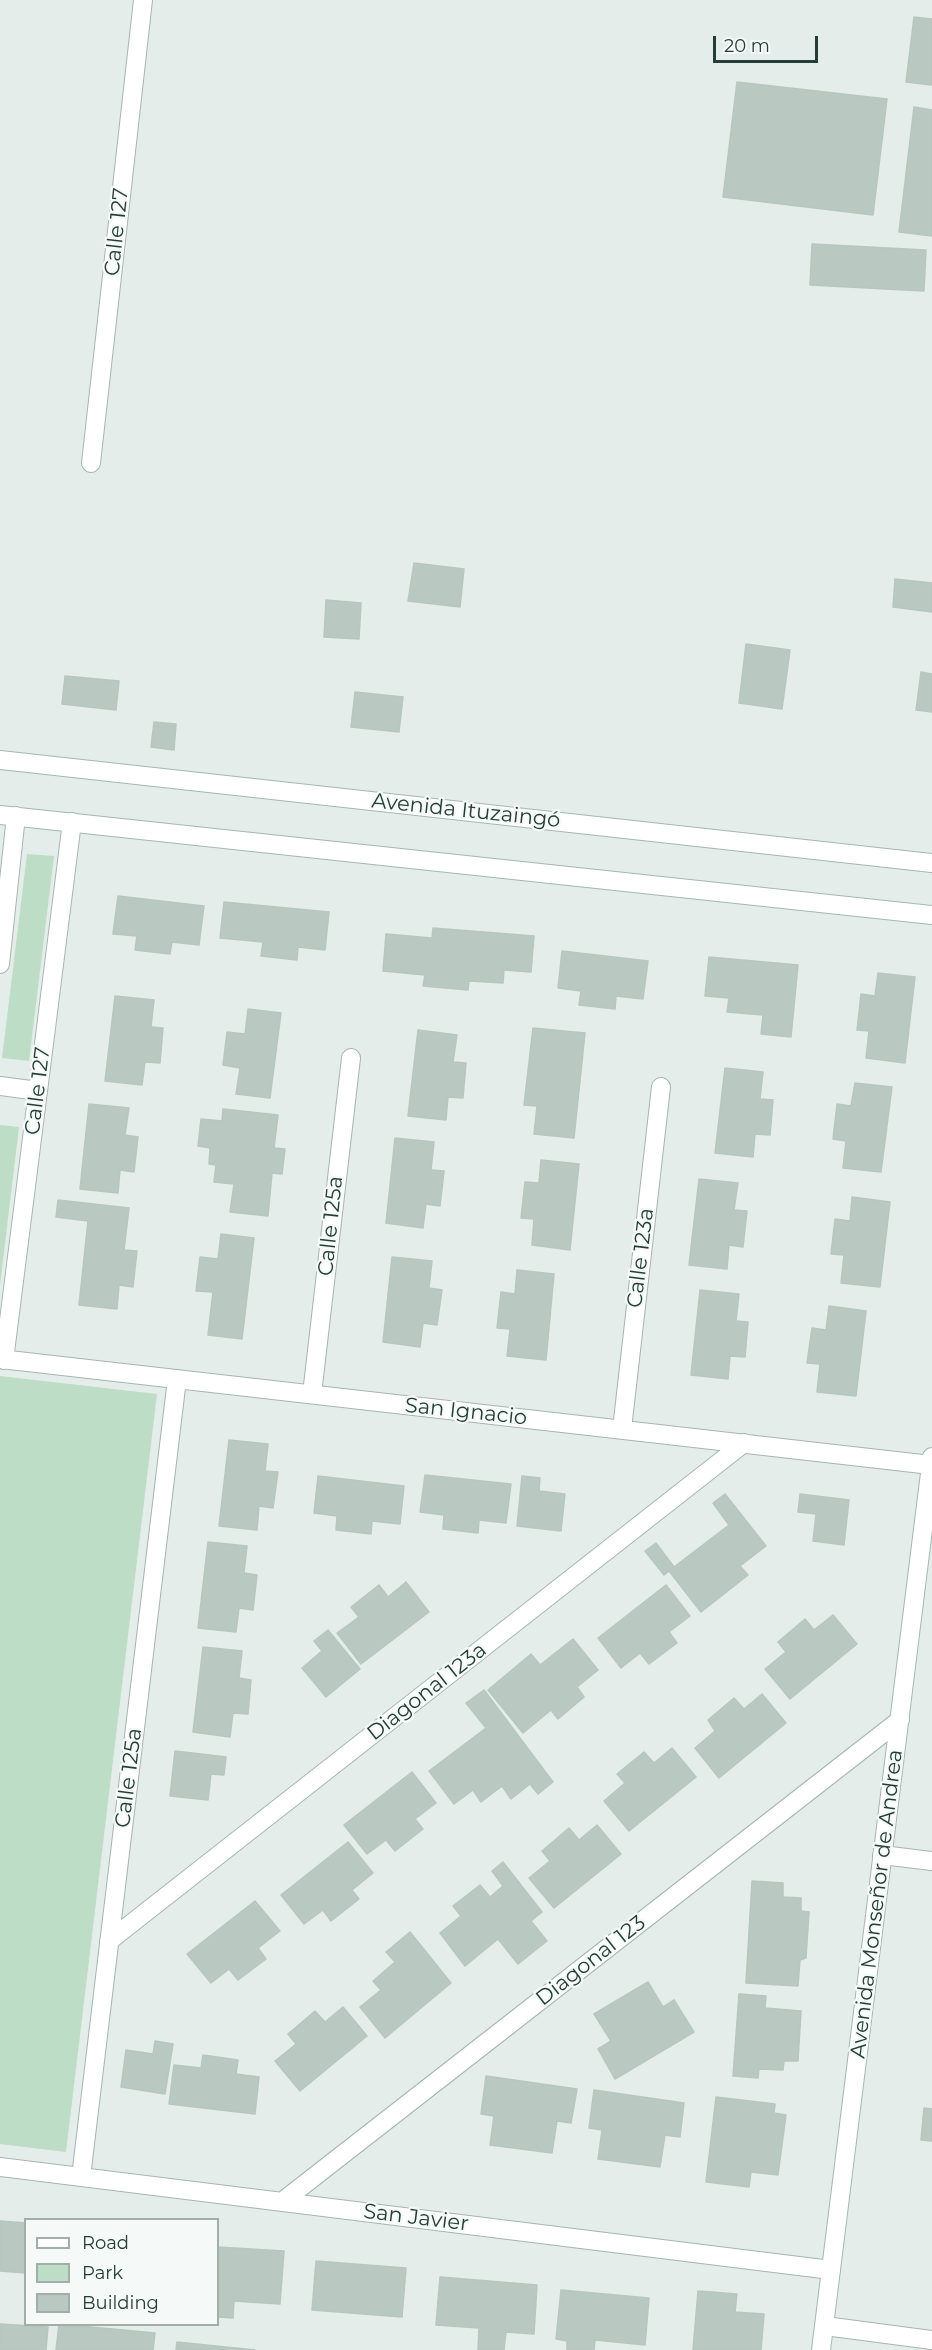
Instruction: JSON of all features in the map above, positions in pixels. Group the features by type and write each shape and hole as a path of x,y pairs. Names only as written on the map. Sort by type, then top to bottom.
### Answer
{"street":[{"name":"Calle 127","path":"91,463 142,0"},
{"name":"Avenida Ituzaingó","path":"0,760 932,863"},
{"path":"0,964 8,816 932,915"},
{"name":"Calle 127","path":"2,1359 72,822"},
{"name":"Calle 125a","path":"312,1395 351,1058"},
{"path":"0,1086 38,1091"},
{"name":"Calle 123a","path":"622,1429 661,1087"},
{"name":"San Ignacio","path":"2,1359 744,1443 932,1461"},
{"name":"Calle 125a","path":"81,2176 177,1379"},
{"name":"Diagonal 123a","path":"109,1941 744,1443"},
{"name":"Avenida Monseñor de Andrea","path":"822,2350 932,1461"},
{"name":"Diagonal 123","path":"283,2202 900,1720"},
{"path":"882,1855 932,1861"},
{"name":"San Javier","path":"0,2167 831,2270"},
{"path":"825,2326 932,2340"}],"green space":[{"path":"27,854 54,856 29,1061 2,1058"},
{"path":"0,1125 19,1127 0,1286"},
{"path":"0,1376 157,1394 66,2152 0,2144"}],"building":[{"path":"914,17 932,19 932,85 906,82"},
{"path":"737,82 887,99 873,215 723,197"},
{"path":"914,107 932,110 932,236 899,232"},
{"path":"812,244 926,250 924,291 810,285"},
{"path":"414,563 464,569 460,607 408,601"},
{"path":"895,579 932,583 932,612 893,607"},
{"path":"326,600 361,603 359,639 324,637"},
{"path":"746,644 790,650 782,709 739,703"},
{"path":"921,672 932,674 932,712 916,710"},
{"path":"65,676 119,681 116,710 62,704"},
{"path":"355,692 403,697 399,732 351,727"},
{"path":"154,722 176,724 174,750 151,747"},
{"path":"118,896 204,906 199,945 172,942 170,954 135,950 137,936 113,934"},
{"path":"224,902 329,912 325,950 298,947 297,960 261,956 263,942 220,938"},
{"path":"433,928 534,936 531,972 504,970 503,983 469,981 468,990 423,986 425,975 383,971 386,934 432,938"},
{"path":"562,951 648,961 643,999 616,996 615,1009 579,1005 581,991 558,988"},
{"path":"709,957 798,965 791,1037 761,1034 763,1015 727,1012 729,998 705,996"},
{"path":"878,973 915,977 905,1063 866,1058 869,1031 857,1030 861,994 875,996"},
{"path":"115,996 154,1000 151,1027 163,1028 160,1063 145,1062 142,1085 105,1081"},
{"path":"248,1009 281,1013 270,1098 236,1094 240,1068 223,1065 227,1032 245,1034"},
{"path":"533,1028 585,1033 574,1138 534,1134 537,1106 524,1105"},
{"path":"418,1030 457,1035 453,1062 466,1063 463,1098 448,1097 446,1120 408,1116"},
{"path":"725,1068 763,1072 760,1099 773,1100 770,1135 755,1134 753,1157 715,1153"},
{"path":"855,1083 892,1087 881,1172 843,1168 846,1141 833,1139 837,1104 851,1106"},
{"path":"89,1104 129,1108 125,1135 138,1137 134,1172 120,1170 118,1193 80,1189"},
{"path":"223,1109 278,1115 274,1148 285,1149 282,1174 272,1173 268,1216 230,1212 234,1184 214,1182 216,1165 209,1164 210,1148 198,1146 201,1119 222,1121"},
{"path":"395,1138 434,1142 431,1170 444,1171 440,1206 426,1204 423,1228 386,1223"},
{"path":"541,1160 579,1164 570,1250 532,1245 534,1219 521,1218 525,1182 539,1183"},
{"path":"699,1179 738,1183 734,1210 747,1211 743,1247 729,1245 727,1269 689,1265"},
{"path":"852,1197 890,1202 880,1287 841,1283 844,1255 831,1254 835,1219 850,1221"},
{"path":"58,1200 129,1208 124,1250 137,1251 133,1287 119,1285 117,1309 79,1305 88,1221 56,1217"},
{"path":"221,1234 254,1238 242,1339 208,1335 213,1292 196,1291 200,1257 218,1259"},
{"path":"392,1257 432,1261 429,1288 442,1290 437,1325 423,1323 420,1347 383,1342"},
{"path":"517,1270 554,1274 546,1360 507,1356 510,1329 497,1328 501,1292 515,1294"},
{"path":"700,1290 739,1294 736,1321 748,1322 745,1357 730,1356 728,1379 691,1375"},
{"path":"829,1306 866,1311 856,1396 817,1392 820,1364 807,1363 812,1328 826,1330"},
{"path":"229,1440 268,1444 265,1471 278,1472 273,1508 259,1506 257,1530 219,1526"},
{"path":"425,1475 511,1484 506,1523 479,1520 478,1533 443,1529 444,1515 420,1512"},
{"path":"318,1476 404,1486 400,1524 372,1521 371,1534 336,1530 337,1516 314,1513"},
{"path":"522,1476 540,1478 539,1491 565,1494 561,1531 517,1526"},
{"path":"725,1494 766,1546 740,1566 748,1575 701,1612 669,1571 664,1575 645,1551 656,1543 674,1567 729,1525 713,1503"},
{"path":"800,1494 849,1500 844,1545 813,1541 816,1514 798,1512"},
{"path":"208,1542 247,1546 244,1573 257,1575 253,1610 239,1608 236,1632 198,1628"},
{"path":"406,1582 429,1612 361,1664 337,1633 359,1617 351,1607 379,1585 388,1597"},
{"path":"666,1585 690,1616 669,1632 677,1643 649,1664 640,1653 621,1668 598,1638"},
{"path":"833,1615 857,1644 790,1699 765,1669 786,1652 778,1642 805,1619 814,1630"},
{"path":"328,1630 360,1669 326,1697 302,1668 322,1651 314,1641"},
{"path":"573,1639 598,1670 577,1687 584,1697 558,1719 551,1710 523,1733 488,1690 531,1654 540,1665"},
{"path":"203,1647 242,1651 239,1678 251,1680 248,1714 233,1713 230,1737 193,1732"},
{"path":"484,1690 553,1782 538,1794 530,1784 511,1799 502,1786 481,1802 473,1790 454,1804 429,1771 486,1728 466,1703"},
{"path":"762,1694 786,1723 719,1778 695,1748 715,1731 708,1720 734,1698 744,1709"},
{"path":"672,1748 696,1777 629,1831 604,1801 625,1783 617,1774 644,1752 654,1763"},
{"path":"175,1751 226,1757 224,1775 211,1774 208,1800 170,1796"},
{"path":"412,1772 436,1803 415,1819 423,1829 395,1851 386,1840 367,1854 344,1825"},
{"path":"597,1825 621,1854 554,1908 529,1878 550,1861 542,1851 569,1828 579,1840"},
{"path":"348,1842 373,1873 352,1890 359,1899 331,1921 323,1910 304,1924 281,1895"},
{"path":"503,1862 542,1912 531,1921 547,1941 518,1964 498,1939 465,1966 440,1933 461,1916 453,1906 480,1885 490,1897 503,1886 492,1871"},
{"path":"752,1881 783,1883 783,1897 801,1898 801,1911 809,1912 806,1958 800,1960 798,1986 746,1983"},
{"path":"255,1901 280,1931 258,1948 266,1959 238,1980 229,1969 211,1983 187,1954"},
{"path":"410,1932 451,1983 385,2038 360,2007 381,1990 373,1981 395,1962 386,1952"},
{"path":"648,1982 663,2007 674,2000 694,2032 615,2079 598,2049 611,2041 594,2014"},
{"path":"739,1994 766,1996 765,2008 801,2011 798,2061 784,2061 783,2070 759,2069 758,2078 733,2076"},
{"path":"343,2007 367,2036 300,2091 275,2061 296,2044 288,2034 315,2011 325,2022"},
{"path":"155,2041 173,2044 165,2094 121,2087 126,2050 153,2054"},
{"path":"203,2055 238,2060 236,2074 259,2077 255,2114 169,2104 174,2065 201,2068"},
{"path":"486,2076 577,2089 571,2123 557,2121 552,2153 490,2145 494,2116 481,2114"},
{"path":"594,2090 684,2103 680,2137 665,2135 660,2167 598,2159 602,2130 589,2128"},
{"path":"716,2097 775,2104 774,2113 786,2115 778,2175 751,2172 749,2187 706,2182"},
{"path":"924,2108 932,2109 932,2141 921,2140"},
{"path":"0,2221 24,2223 24,2273 0,2271"},
{"path":"219,2247 284,2251 280,2304 234,2301 233,2318 219,2317"},
{"path":"316,2261 406,2268 402,2317 312,2310"},
{"path":"440,2277 537,2285 534,2334 506,2332 504,2350 478,2350 479,2328 436,2325"},
{"path":"561,2290 649,2298 645,2345 595,2340 594,2350 567,2350 567,2341 556,2339"},
{"path":"698,2291 737,2294 735,2312 764,2314 761,2350 693,2350"},
{"path":"0,2324 48,2327 46,2350 0,2350"},
{"path":"59,2326 155,2333 153,2350 56,2350"},
{"path":"177,2342 255,2350 176,2350"}]}
